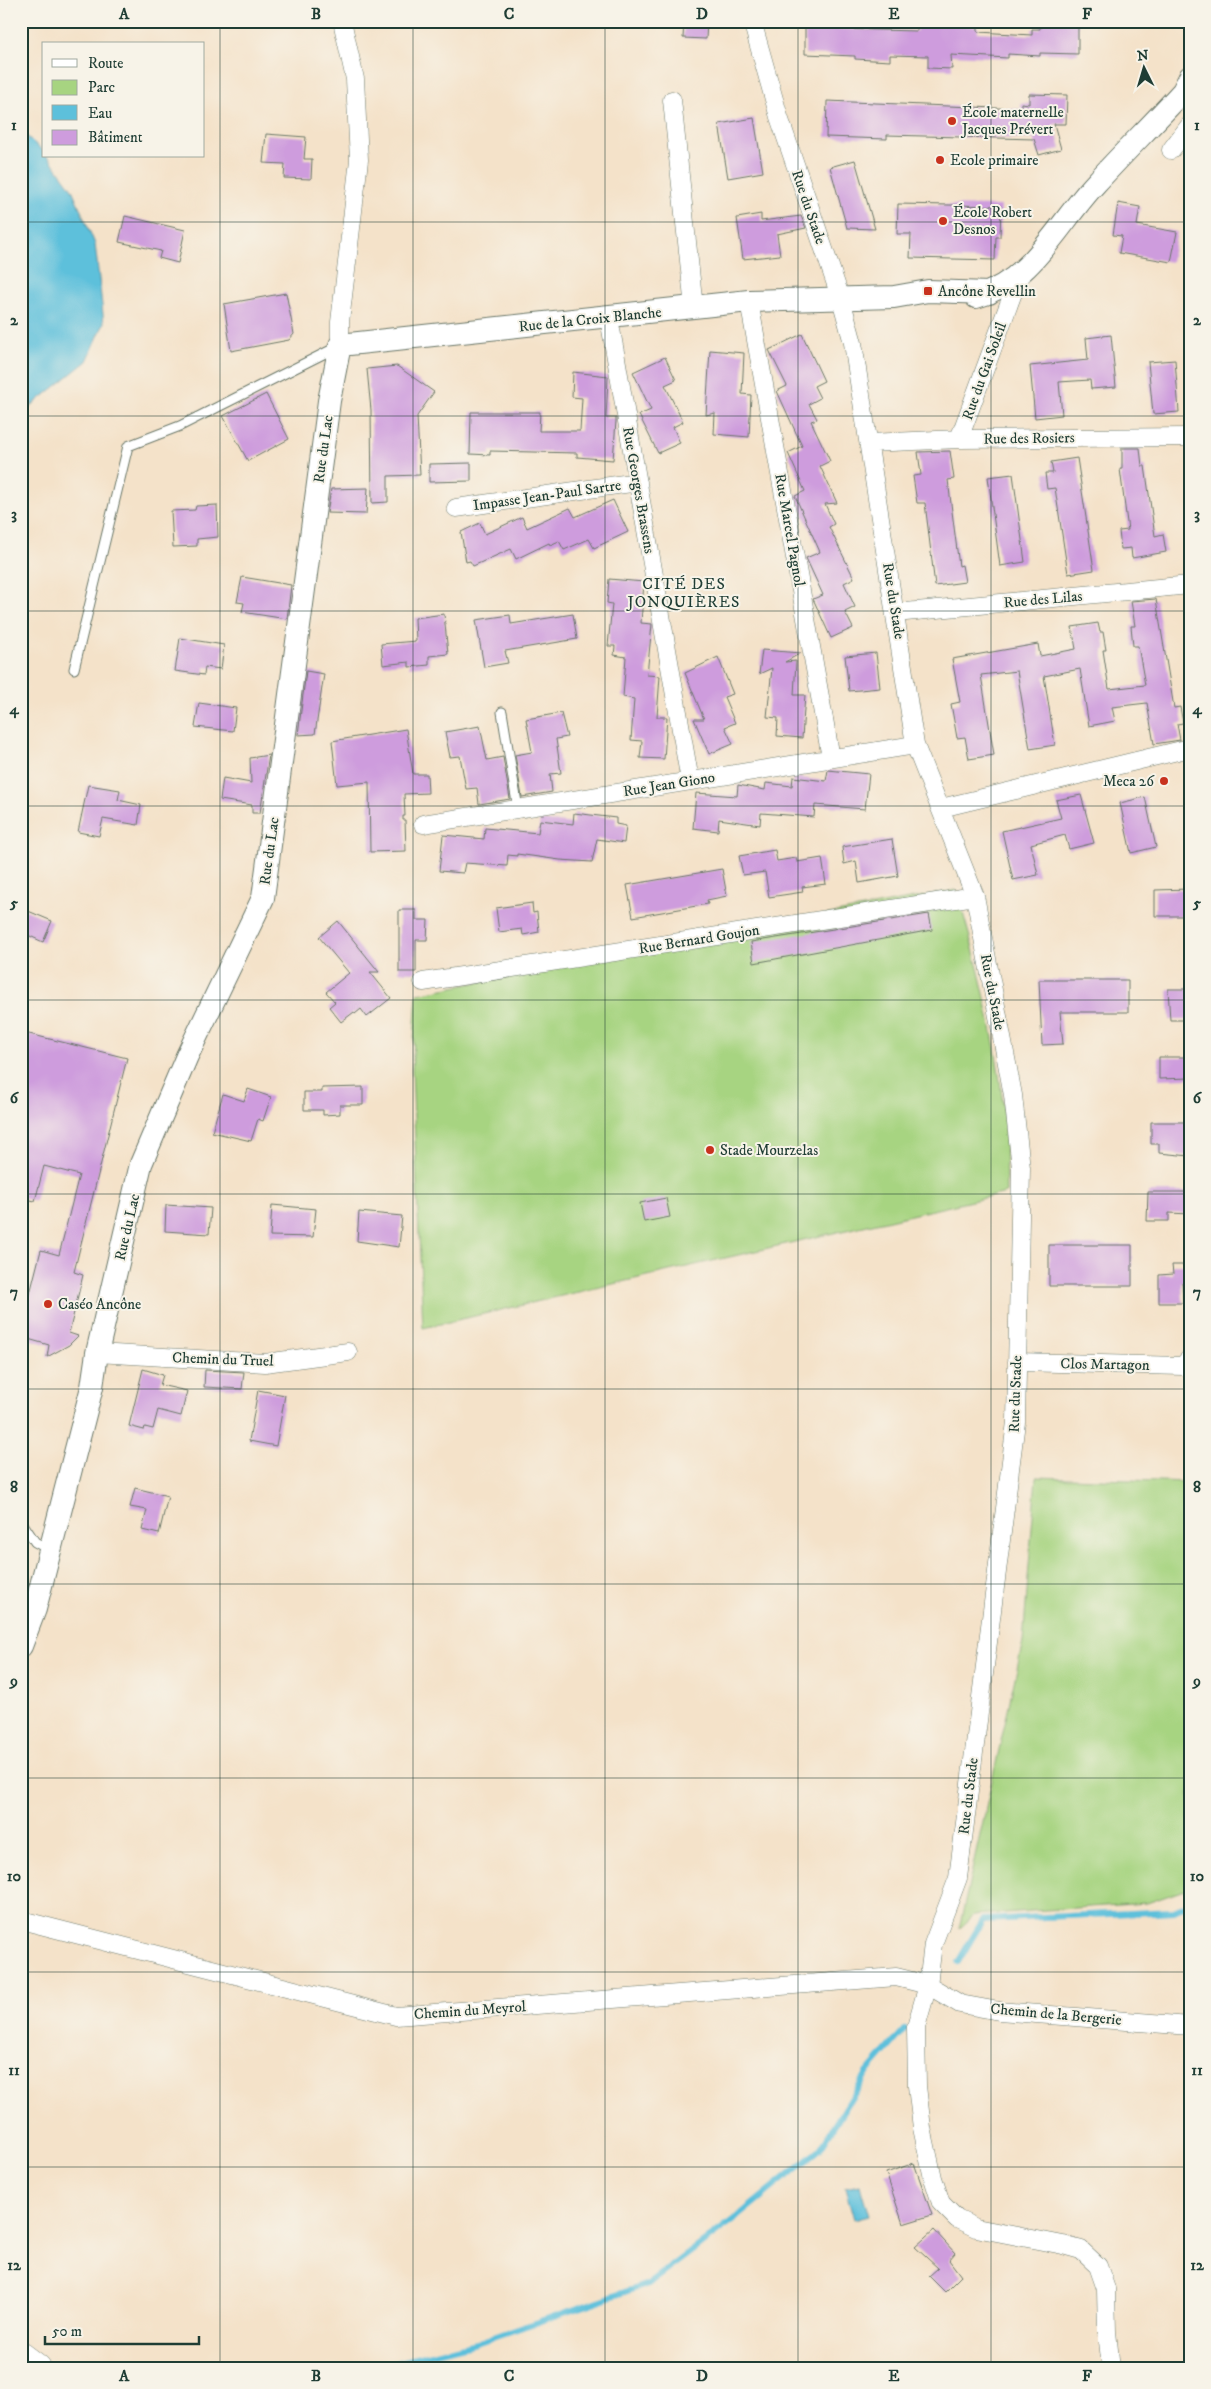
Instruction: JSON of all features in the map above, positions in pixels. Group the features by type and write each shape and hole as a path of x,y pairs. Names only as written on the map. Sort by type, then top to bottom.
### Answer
{"main road":[{"path":"21,2356 37,2368"}],"street":[{"name":"Rue du Lac","path":"21,1646 35,1609 92,1388 97,1354 142,1164 187,1056 263,898 329,401 340,345 340,322 359,160 355,79 342,21"},
{"name":"Rue du Stade","path":"752,21 779,117 841,299 853,342 915,745 975,896 1013,1095 1021,1168 1016,1422 958,1878 933,1944 928,1985 916,2027 918,2086 922,2128 933,2178 941,2203 958,2219 976,2228 1063,2244 1081,2250 1098,2266 1106,2289 1107,2332 1111,2368"},
{"path":"1020,274 1096,182 1188,88"},
{"path":"672,100 694,308"},
{"path":"1171,150 1190,125"},
{"name":"Rue de la Croix Blanche","path":"340,345 609,318 749,301 894,297 928,291 989,293 1020,274"},
{"name":"Rue du Gai Soleil","path":"959,439 1020,274"},
{"name":"Rue Marcel Pagnol","path":"749,301 831,758"},
{"name":"Rue Georges Brassens","path":"609,318 690,781"},
{"name":"Rue des Rosiers","path":"869,443 959,439 1190,436"},
{"name":"Impasse Jean-Paul Sartre","path":"456,508 638,482"},
{"name":"Rue des Lilas","path":"896,613 1190,585"},
{"name":"Rue Jean Giono","path":"423,824 915,745"},
{"path":"941,808 1190,748"},
{"name":"Rue Bernard Goujon","path":"423,982 975,896"},
{"name":"Chemin du Truel","path":"97,1354 265,1363 348,1352"},
{"name":"Clos Martagon","path":"1017,1362 1187,1365"},
{"name":"Chemin du Meyrol","path":"21,1920 396,2016 896,1977 928,1985"},
{"name":"Chemin de la Bergerie","path":"928,1985 960,2004 989,2009 1190,2026"}],"lane":[{"path":"74,670 128,446 180,426 311,362 340,345"},
{"path":"502,712 518,809"},
{"path":"21,1521 35,1542 50,1551"}],"green space":[{"name":"Stade Mourzelas","path":"956,890 978,970 1000,1078 1004,1116 1006,1193 423,1328 412,1070 417,994"},
{"path":"1036,1477 1190,1482 1190,1888 1147,1903 974,1915 959,1929 1023,1642"}],"water":[{"path":"21,131 42,150 42,158 49,158 72,189 95,244 104,323 87,361 21,414"},
{"path":"860,2185 869,2216 854,2220 845,2188"}],"building":[{"path":"684,21 707,21 706,39 683,38"},
{"path":"1041,21 1078,21 1078,54 1040,53 1040,56 1008,54 1008,58 951,55 952,69 928,68 928,56 890,55 890,61 855,59 855,56 805,54 805,25 838,26 838,29 917,31 917,26 929,26 929,22 978,27 978,32 1032,35 1032,29 1040,29"},
{"path":"1029,94 1067,95 1066,124 1054,124 1061,149 1039,155 1034,139 887,135 887,139 826,137 827,101 1021,109 1021,103 1029,104"},
{"path":"754,118 763,172 728,178 719,124"},
{"path":"266,134 306,137 304,159 312,159 311,179 284,178 285,164 263,163"},
{"path":"855,160 875,229 847,228 830,167"},
{"path":"1118,203 1140,207 1137,225 1177,232 1171,262 1119,253 1122,236 1113,235"},
{"path":"898,204 1001,206 1000,237 996,237 995,260 910,258 911,234 897,234"},
{"path":"761,214 761,221 801,216 806,228 777,234 780,255 743,259 737,218"},
{"path":"125,216 185,230 178,263 159,258 161,251 119,242"},
{"path":"286,293 294,334 289,340 231,351 224,304"},
{"path":"802,334 824,381 814,386 820,398 809,404 817,419 811,421 830,461 820,466 837,503 825,504 834,524 829,527 854,578 844,583 855,607 845,612 853,628 831,638 813,599 823,595 806,558 820,552 795,496 805,491 788,453 802,446 777,391 787,386 769,350"},
{"path":"1111,335 1116,387 1091,389 1090,380 1059,382 1062,415 1035,418 1030,366 1088,360 1086,338"},
{"path":"710,350 744,353 742,394 751,395 749,437 714,434 715,413 706,415"},
{"path":"665,357 676,380 665,385 683,422 673,427 680,443 658,453 639,415 651,410 633,372"},
{"path":"1175,360 1179,412 1153,414 1148,362"},
{"path":"397,366 434,392 417,416 420,475 388,476 388,502 372,503 371,410 367,369"},
{"path":"573,372 608,376 606,418 616,418 613,460 577,457 577,453 490,451 490,455 470,454 471,412 540,412 539,431 580,431 582,398 572,397"},
{"path":"266,394 289,439 248,461 223,416"},
{"path":"1122,448 1140,448 1142,466 1145,466 1155,536 1163,534 1166,552 1132,558 1131,548 1121,549 1119,531 1128,530 1120,469 1122,469"},
{"path":"950,451 954,479 948,480 959,566 962,565 965,582 935,586 925,503 917,503 913,476 921,475 918,452"},
{"path":"1077,458 1094,570 1068,574 1055,488 1047,489 1045,473 1053,473 1051,462"},
{"path":"471,463 471,481 429,482 429,464"},
{"path":"1013,474 1025,562 1000,566 988,477"},
{"path":"368,488 366,514 327,513 331,489"},
{"path":"613,500 628,532 594,548 589,539 564,550 559,541 550,545 549,543 516,559 511,549 473,566 470,561 466,562 461,532 480,523 485,534 522,517 527,528 570,508 575,517"},
{"path":"217,505 218,537 197,539 197,546 173,547 171,511 195,510 196,506"},
{"path":"242,577 291,585 287,619 242,612 244,603 237,602"},
{"path":"609,579 644,582 641,623 652,624 647,675 660,676 657,717 667,717 664,759 640,758 642,741 631,740 634,699 623,697 626,657 614,655 615,646 608,646 612,604 607,603"},
{"path":"1156,599 1174,708 1180,707 1183,723 1177,724 1180,740 1154,744 1147,703 1112,707 1115,721 1089,726 1080,669 1044,676 1055,745 1030,749 1017,671 981,675 994,755 969,759 965,737 957,738 951,704 960,702 952,659 1038,644 1040,656 1076,649 1072,627 1098,623 1100,632 1103,632 1106,650 1103,650 1109,689 1145,685 1138,646 1133,646 1131,626 1135,626 1131,601"},
{"path":"444,614 448,654 429,656 429,665 409,667 409,662 383,665 381,644 416,641 415,618"},
{"path":"573,614 577,639 505,651 508,663 484,667 476,620 510,615 511,624"},
{"path":"180,638 224,645 221,669 205,667 204,675 175,671"},
{"path":"762,650 801,653 785,662 796,661 794,695 805,695 802,738 777,736 778,718 767,717 772,668 759,674"},
{"path":"876,653 880,688 849,691 845,656"},
{"path":"718,657 733,694 724,697 735,723 725,727 733,744 709,754 694,719 704,719 685,673"},
{"path":"306,671 324,674 315,734 298,735"},
{"path":"199,703 236,708 233,731 195,727"},
{"path":"561,713 567,737 556,739 561,773 550,774 552,792 522,797 515,755 532,752 526,719"},
{"path":"480,726 487,760 503,757 510,799 479,804 477,788 466,789 460,756 450,757 445,732"},
{"path":"406,729 413,774 427,774 428,793 404,794 405,816 403,816 403,820 405,820 406,851 370,852 369,782 337,785 332,741"},
{"path":"269,755 260,813 252,813 252,805 220,800 223,778 251,783 250,758"},
{"path":"828,770 869,774 865,809 815,805 814,817 761,813 760,825 719,819 718,831 693,828 696,793 737,796 738,785 765,790 766,783 792,786 793,777 826,781"},
{"path":"88,785 120,790 118,800 141,805 138,825 103,819 99,836 78,832"},
{"path":"1081,795 1094,843 1069,849 1065,835 1031,844 1038,875 1013,880 1002,831 1061,818 1056,800"},
{"path":"1145,797 1156,847 1131,853 1120,803"},
{"path":"574,813 616,818 616,824 626,826 624,843 597,839 592,862 517,854 517,856 508,855 507,866 465,863 463,873 439,871 443,835 484,839 485,828 538,833 540,820 573,824"},
{"path":"892,839 898,876 859,883 856,861 844,864 842,847"},
{"path":"775,850 777,861 796,858 797,862 822,858 826,884 802,887 803,892 769,897 765,872 743,875 739,856"},
{"path":"722,869 727,896 707,900 708,904 633,917 627,885"},
{"path":"1190,889 1190,916 1155,916 1155,890"},
{"path":"532,903 533,913 537,912 539,932 523,935 522,929 499,932 496,908"},
{"path":"21,908 52,921 43,942 21,932"},
{"path":"399,910 416,910 416,920 428,920 427,940 416,940 416,972 399,972"},
{"path":"929,914 932,930 754,963 751,942"},
{"path":"338,921 379,972 370,972 391,998 367,1017 361,1009 341,1022 329,1007 335,1002 326,992 349,973 319,937"},
{"path":"1039,980 1128,980 1128,1012 1060,1012 1063,1044 1042,1045"},
{"path":"1168,989 1190,989 1190,1020 1170,1020"},
{"path":"21,1032 127,1058 74,1272 83,1275 69,1333 78,1336 69,1345 47,1357 49,1345 21,1337 21,1329 41,1250 59,1255 79,1175 44,1166 35,1201 21,1198"},
{"path":"1159,1057 1190,1057 1190,1078 1159,1079"},
{"path":"363,1087 363,1105 340,1105 340,1114 323,1115 323,1110 304,1110 304,1092 322,1092 322,1088"},
{"path":"248,1089 271,1097 263,1121 258,1119 251,1141 212,1132 223,1094 244,1101"},
{"path":"1151,1122 1190,1122 1190,1156 1159,1153 1159,1144 1151,1144"},
{"path":"1148,1192 1190,1192 1190,1214 1169,1213 1169,1221 1147,1221"},
{"path":"666,1198 670,1217 644,1222 640,1203"},
{"path":"166,1205 211,1208 209,1234 165,1231"},
{"path":"272,1205 316,1209 313,1237 270,1236"},
{"path":"359,1212 402,1216 399,1247 357,1241"},
{"path":"1049,1245 1132,1245 1132,1286 1049,1286"},
{"path":"1172,1265 1190,1265 1190,1283 1182,1283 1183,1303 1159,1303 1159,1275 1173,1274"},
{"path":"143,1369 163,1375 160,1385 187,1391 181,1416 158,1410 153,1429 145,1427 144,1430 129,1426"},
{"path":"205,1370 244,1372 242,1389 204,1387"},
{"path":"258,1390 285,1395 276,1446 249,1441"},
{"path":"135,1488 168,1496 159,1534 142,1530 147,1510 130,1507"},
{"path":"914,2163 932,2215 903,2224 886,2173"},
{"path":"934,2230 955,2253 949,2260 961,2276 945,2292 929,2276 938,2268 915,2247"}],"waterway":[{"path":"958,1962 983,1920 1175,1911 1190,1904"},
{"path":"376,2368 476,2343 648,2284 737,2217 820,2149 867,2073 905,2029"}],"place":[{"name":"École maternelle Jacques Prévert","path":"952,121"},
{"name":"Ecole primaire","path":"940,160"},
{"name":"École Robert Desnos","path":"943,221"},
{"name":"Ancône Revellin","path":"928,291"},
{"name":"Meca 26","path":"1164,781"},
{"name":"Stade Mourzelas","path":"710,1150"},
{"name":"Caséo Ancône","path":"48,1304"}],"district":[{"name":"CITÉ DES JONQUIÈRES","path":"684,592"}]}
